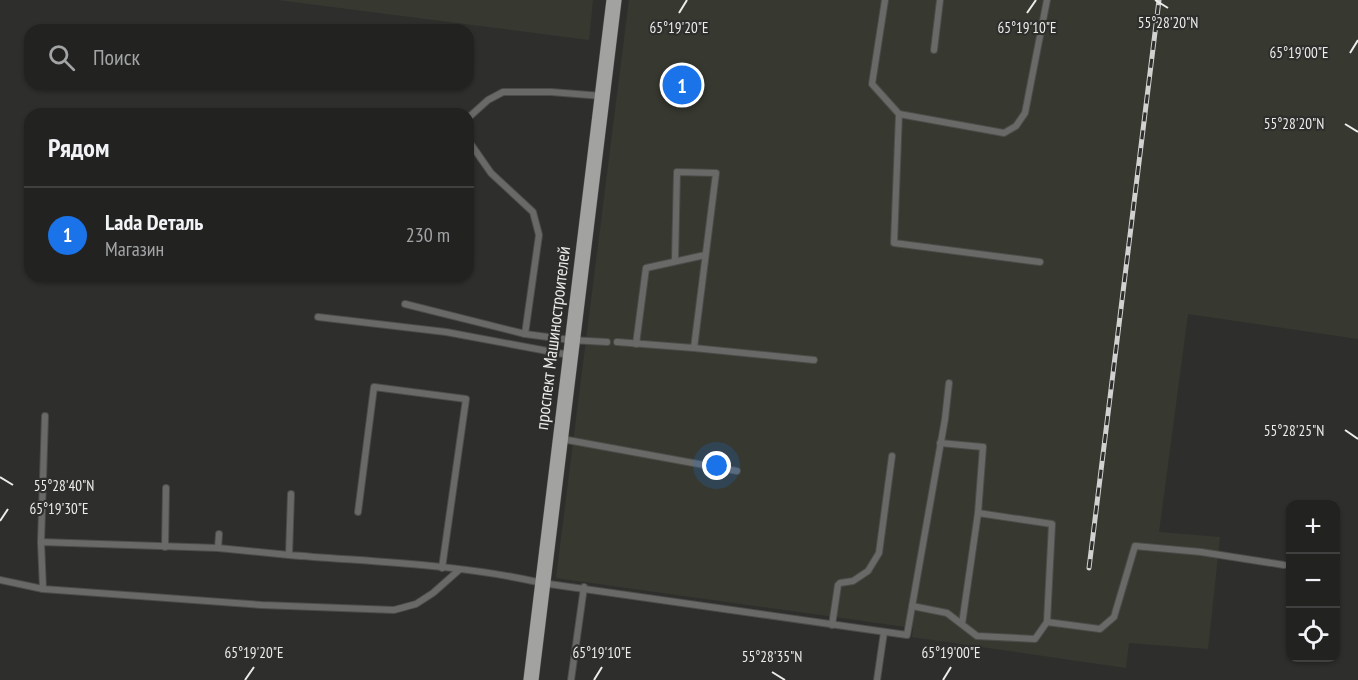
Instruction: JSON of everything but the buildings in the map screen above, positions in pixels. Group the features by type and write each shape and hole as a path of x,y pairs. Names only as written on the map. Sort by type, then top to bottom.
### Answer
{"main road":[{"name":"проспект Машиностроителей","path":"531,680 614,0"}],"lane":[{"path":"885,0 872,84 899,114 1004,133 1016,126 1025,113 1047,0"},
{"path":"934,50 940,0"},
{"path":"474,113 488,100 503,92 551,92 603,96"},
{"path":"899,114 894,243 1040,262"},
{"path":"474,149 491,173 533,212 539,235 525,334"},
{"path":"675,260 677,172 716,173 694,348"},
{"path":"636,344 646,268 705,255"},
{"path":"405,304 571,348"},
{"path":"318,317 571,348 607,342"},
{"path":"617,342 814,360"},
{"path":"41,542 218,548 442,568 514,576 542,583 584,587 907,635 949,383"},
{"path":"358,512 374,387 466,399 442,568"},
{"path":"43,589 41,542 45,416"},
{"path":"561,439 737,471"},
{"path":"940,443 983,447 978,513 962,624"},
{"path":"832,625 838,585 853,581 868,571 879,553 892,456"},
{"path":"165,547 166,488"},
{"path":"288,555 291,494"},
{"path":"912,606 947,614 977,636 1035,639 1047,622 1052,524 978,513"},
{"path":"218,548 219,534"},
{"path":"1047,622 1100,629 1114,617 1135,546 1201,552 1284,565"},
{"path":"0,580 43,589 262,605 394,610 416,603 433,593 459,570"},
{"path":"571,680 584,587"},
{"path":"877,680 884,632"}],"shaded area":[{"path":"278,0 593,0 589,40"},
{"path":"629,0 1358,0 1358,339 1188,314 1159,532 1220,537 1208,649 1129,643 1126,668 912,637 913,628 556,578"}],"railway":[{"path":"1089,568 1159,0"}],"place":[{"name":"Lada Dеталь","path":"682,85"}]}
